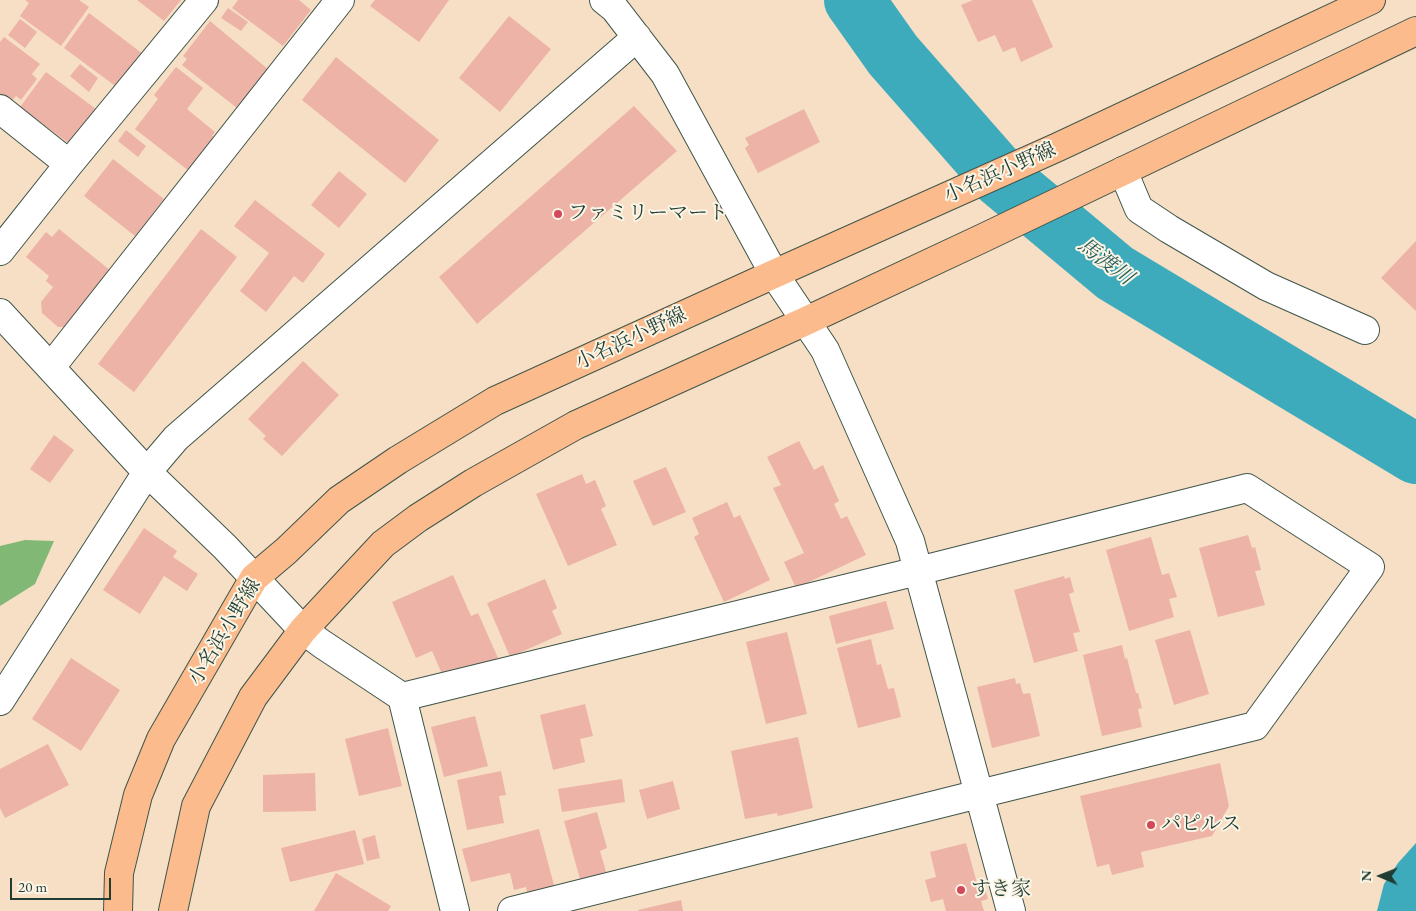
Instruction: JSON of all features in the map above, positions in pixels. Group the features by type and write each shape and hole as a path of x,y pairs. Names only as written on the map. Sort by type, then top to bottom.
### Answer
{"main road":[{"name":"小名浜小野線","path":"118,911 119,873 138,795 161,739 254,578 286,551 339,500 398,460 495,401 1058,147 1371,0"},
{"path":"173,911 196,806 253,697 303,630 383,544 418,518 473,482 576,425 806,321 983,238 1416,31"}],"street":[{"path":"0,251 204,0"},
{"path":"51,367 340,0"},
{"path":"604,0 615,9 665,74 774,274 825,350 910,541 1011,911"},
{"path":"0,701 147,472 176,438 637,37"},
{"path":"0,109 69,164"},
{"path":"1112,176 1139,209 1169,229 1266,286 1365,330"},
{"path":"0,313 147,472 225,547 303,630 402,697 455,911"},
{"path":"402,697 918,571 1247,488 1370,566 1255,726 512,911"}],"green space":[{"path":"25,540 54,541 35,584 0,606 0,546"}],"water":[{"path":"1416,843 1416,911 1377,911 1384,884 1398,863"}],"building":[{"path":"25,0 79,0 89,7 61,46 20,16 29,3"},
{"path":"137,0 181,0 164,21"},
{"path":"238,0 299,0 311,10 283,46 232,8"},
{"path":"375,0 449,0 419,42 370,6"},
{"path":"973,0 1032,0 1053,47 1021,62 1015,47 1003,52 995,35 978,42 961,5"},
{"path":"228,8 248,22 241,31 221,18"},
{"path":"89,13 143,54 118,88 64,48"},
{"path":"509,16 551,49 500,112 459,78"},
{"path":"20,19 37,32 25,48 8,35"},
{"path":"210,21 269,70 237,108 182,65 187,59 183,56"},
{"path":"4,37 40,64 32,74 37,79 21,100 16,96 10,103 0,99 0,42"},
{"path":"336,57 439,140 405,183 302,100"},
{"path":"80,64 98,78 89,92 70,76"},
{"path":"176,67 203,88 187,109 215,132 212,136 215,137 189,171 135,129 158,99 154,95"},
{"path":"46,72 100,112 75,148 20,107"},
{"name":"ファミリーマート","path":"634,106 677,151 477,324 439,277"},
{"path":"804,109 820,142 758,173 745,148 749,145 745,138"},
{"path":"126,130 146,146 138,157 118,141"},
{"path":"113,159 164,199 135,236 84,196"},
{"path":"339,171 367,194 339,228 311,205"},
{"path":"255,200 325,254 303,283 294,276 266,312 240,291 269,253 234,226"},
{"path":"59,229 111,271 67,327 58,327 42,313 41,302 53,287 46,281 49,276 26,257 46,232 52,237"},
{"path":"201,229 237,257 134,392 98,364"},
{"path":"1416,241 1416,311 1381,278"},
{"path":"303,361 339,395 282,456 263,439 266,436 248,419"},
{"path":"54,435 74,450 50,483 30,469"},
{"path":"799,441 814,470 823,465 839,501 834,504 841,519 847,516 866,555 796,588 784,562 804,553 773,488 781,485 767,457"},
{"path":"666,467 686,512 653,526 633,481"},
{"path":"582,474 586,484 595,480 606,506 601,509 617,545 568,566 536,494"},
{"path":"727,502 734,518 740,515 770,580 724,602 694,537 699,534 692,518"},
{"path":"144,528 177,551 173,557 198,574 187,591 164,576 140,614 103,590"},
{"path":"1248,535 1252,548 1255,547 1261,570 1255,571 1265,605 1218,617 1199,548"},
{"path":"1151,537 1162,575 1169,573 1177,597 1169,599 1174,617 1129,631 1106,550"},
{"path":"453,575 471,616 478,613 498,658 445,681 432,651 416,658 392,602"},
{"path":"1064,576 1065,579 1070,577 1074,592 1069,594 1080,632 1073,633 1078,651 1034,663 1014,590"},
{"path":"545,579 557,608 552,611 562,634 510,657 487,603"},
{"path":"886,601 894,629 836,644 829,616"},
{"path":"1190,630 1209,694 1174,705 1155,640"},
{"path":"787,632 807,714 766,724 746,642"},
{"path":"871,639 877,665 881,664 888,689 894,688 901,717 858,728 837,648"},
{"path":"1122,645 1142,708 1138,709 1142,727 1102,736 1083,655"},
{"path":"71,658 120,690 81,751 32,719"},
{"path":"1015,678 1016,684 1020,683 1023,694 1030,693 1040,736 992,748 977,687"},
{"path":"585,704 593,736 580,739 585,762 553,770 540,715"},
{"path":"475,716 488,766 444,777 431,727"},
{"path":"388,728 402,786 359,796 345,739"},
{"path":"798,737 813,808 778,816 777,813 745,819 731,751"},
{"path":"48,744 69,785 5,818 0,808 0,769"},
{"path":"1220,763 1229,806 1212,836 1141,852 1144,867 1112,875 1109,864 1097,867 1080,796"},
{"path":"501,771 506,795 499,796 504,823 467,830 457,780"},
{"path":"315,773 316,811 263,812 263,775"},
{"path":"622,779 625,802 562,812 558,789"},
{"path":"673,781 680,809 647,819 639,790"},
{"path":"597,812 607,848 600,851 607,875 581,883 564,821"},
{"path":"539,829 555,889 528,896 526,887 514,890 510,873 471,882 462,849"},
{"path":"355,830 364,864 290,882 281,848"},
{"path":"375,835 380,858 367,861 362,839"},
{"path":"966,843 977,883 983,882 988,899 981,901 984,911 946,911 943,899 931,902 925,880 936,877 930,852"},
{"path":"336,873 391,906 388,911 314,911"},
{"path":"681,900 683,911 638,911 638,910"}],"waterway":[{"name":"馬渡川","path":"854,0 893,55 1001,178 1115,273 1416,454"}],"place":[{"name":"ファミリーマート","path":"558,214"},
{"name":"パピルス","path":"1151,825"},
{"name":"すき家","path":"961,890"}]}
